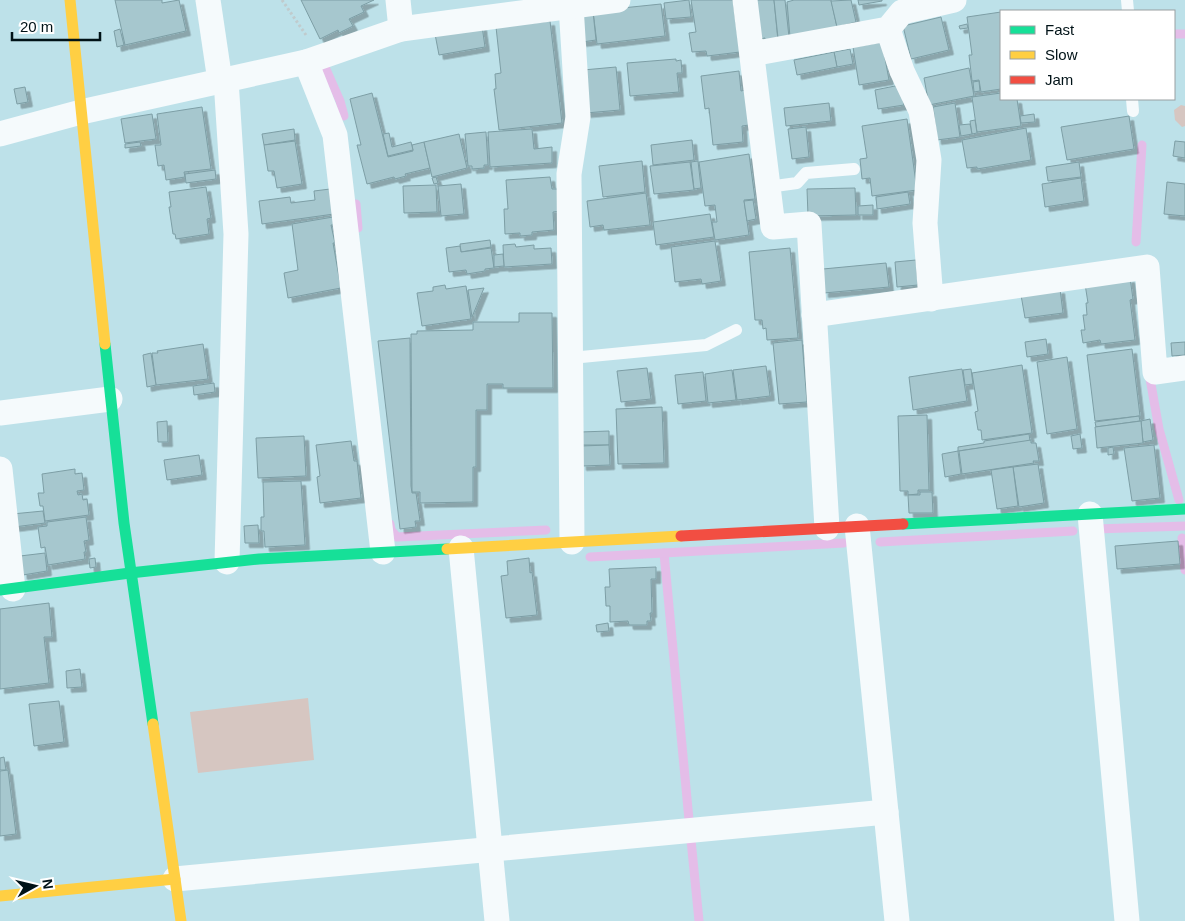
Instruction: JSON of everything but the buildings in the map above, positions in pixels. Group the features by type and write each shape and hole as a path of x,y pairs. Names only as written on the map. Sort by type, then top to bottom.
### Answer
{"street":[{"path":"70,0 110,399 130,573 181,921"},
{"path":"208,0 223,80 236,234 227,562"},
{"path":"398,0 401,29"},
{"path":"0,134 81,112 313,59 401,29 618,0"},
{"path":"745,0 773,228 809,224 827,528"},
{"path":"752,54 954,0"},
{"path":"571,6 578,117 569,174 572,542"},
{"path":"897,14 902,71 921,110 929,160 926,223 931,298"},
{"path":"313,59 335,135 382,552"},
{"path":"814,315 1147,267 1155,372 1185,368"},
{"path":"0,413 110,399"},
{"path":"0,469 6,590 227,562 1185,509"},
{"path":"1090,514 1127,921"},
{"path":"857,526 897,921"},
{"path":"461,548 497,921"},
{"path":"0,896 886,812"}],"lane":[{"path":"768,187 797,183 806,173 854,169"},
{"path":"570,358 706,345 736,330"}],"path":[{"path":"282,0 313,59"}],"shaded area":[{"path":"1181,105 1185,106 1185,126 1182,127 1175,120 1174,110"},
{"path":"308,698 314,760 198,773 190,712"}],"waterway":[{"path":"1175,34 1185,34"},
{"path":"325,67 340,101 344,116"},
{"path":"1136,242 1142,145"},
{"path":"356,204 358,228"},
{"path":"1149,373 1159,429 1179,500"},
{"path":"390,524 391,530 397,537 546,530"},
{"path":"1096,529 1185,526"},
{"path":"880,542 1073,531"},
{"path":"1182,538 1185,570"},
{"path":"590,557 844,543"},
{"path":"664,553 689,820"},
{"path":"691,840 699,921"}],"traffic: fast":[{"path":"105,344 124,523 153,724"},
{"path":"903,524 1185,509"},
{"path":"0,590 259,559 447,549"}],"traffic: slow":[{"path":"70,0 105,344"},
{"path":"447,549 681,536"},
{"path":"153,724 181,921"},
{"path":"0,896 175,879"}],"traffic: jam":[{"path":"681,536 903,524"}]}
